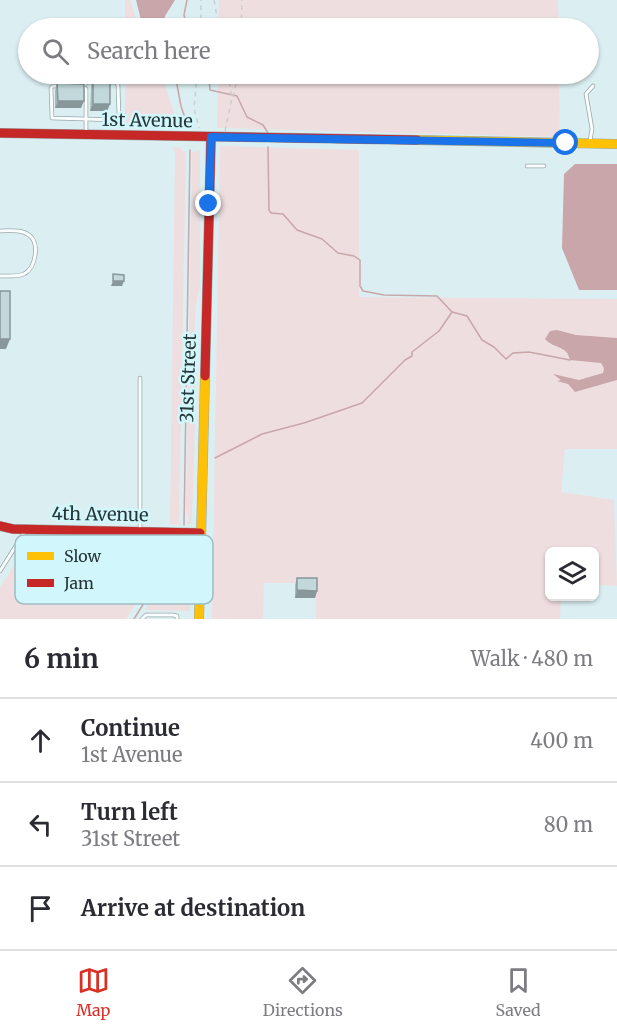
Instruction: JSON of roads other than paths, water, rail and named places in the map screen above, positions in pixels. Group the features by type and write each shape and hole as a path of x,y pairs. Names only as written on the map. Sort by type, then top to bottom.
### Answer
{"street":[{"name":"1st Avenue","path":"0,134 617,144"},
{"name":"31st Street","path":"200,533 206,137"},
{"name":"4th Avenue","path":"0,526 27,529 200,533"},
{"name":"31st Street","path":"199,604 199,619"}],"lane":[{"path":"73,86 88,84"},
{"path":"63,86 51,88 52,118 85,120 119,118 117,84"},
{"path":"84,85 86,89 86,135"},
{"path":"590,143 592,129 585,94 593,86"},
{"path":"527,166 544,166"},
{"path":"0,231 27,233 32,238 35,252 31,269 23,274 0,276"},
{"path":"140,378 140,531"},
{"path":"23,535 27,529"},
{"path":"0,571 15,548"},
{"path":"142,619 146,615 176,615 177,619"}],"waterway":[{"path":"185,18 187,0"},
{"path":"177,84 187,124"},
{"path":"210,84 210,90 237,96 247,117 263,125 268,133"},
{"path":"215,458 262,434 304,423 362,403 405,360 412,356 412,352 439,331 452,312 437,296 384,295 363,291 360,286 360,260 354,256 338,253 322,239 297,230 283,214 271,213 269,210 268,147"},
{"path":"184,525 190,150"},
{"path":"452,312 467,316 482,340 494,347 506,359 513,353 529,352 570,360"},
{"path":"134,619 143,604"}]}
